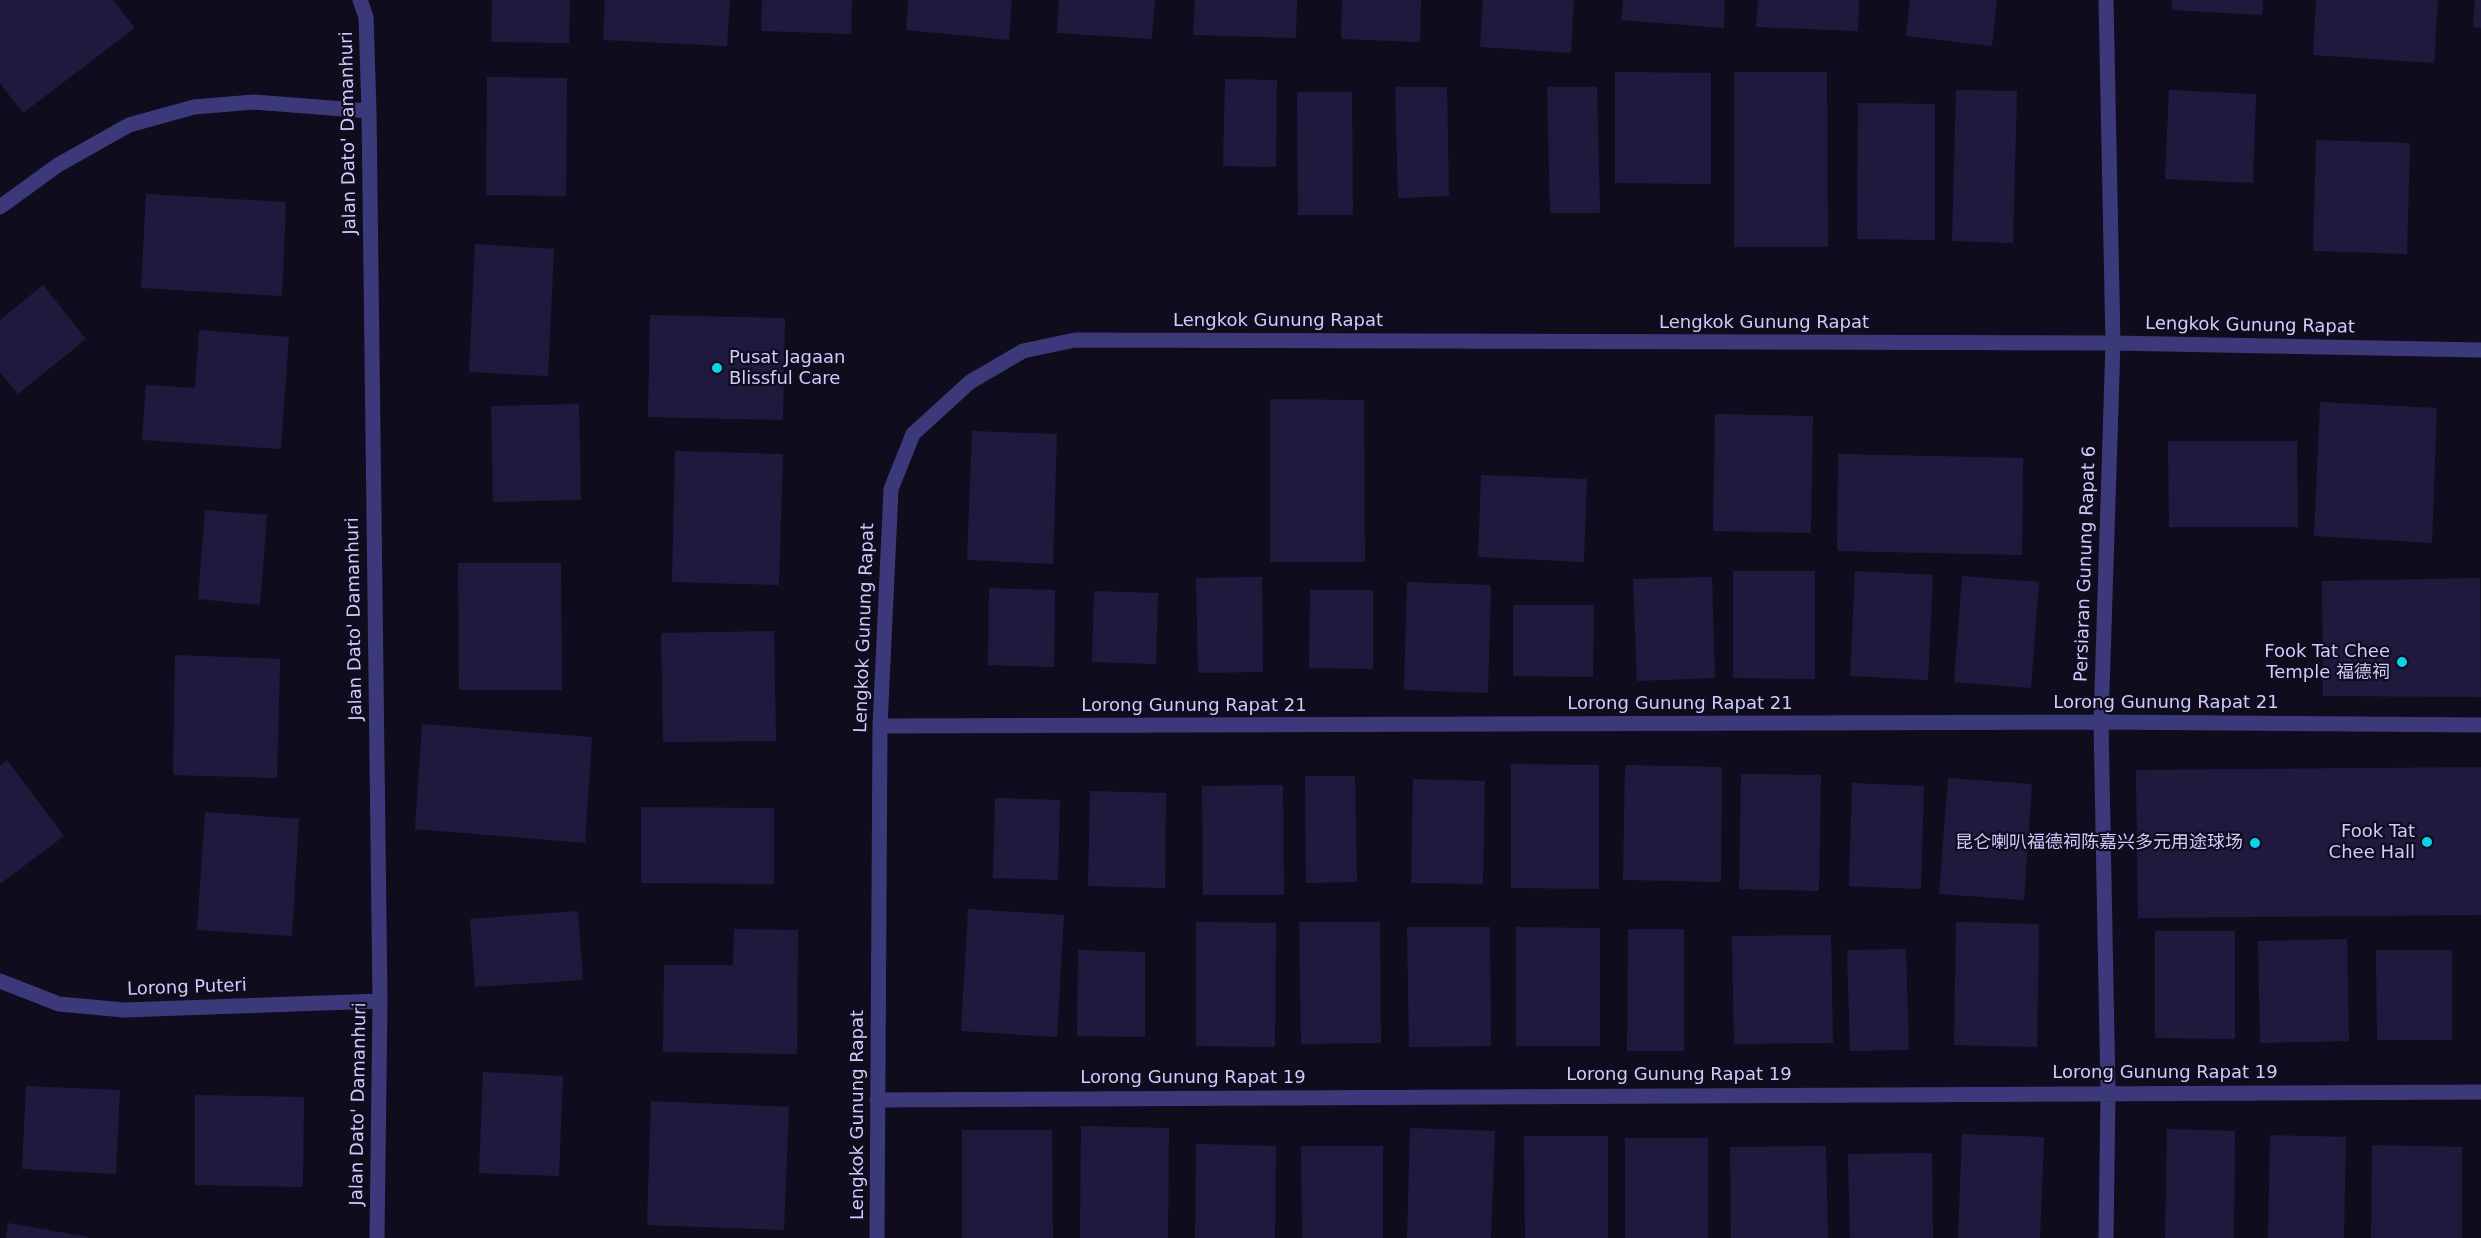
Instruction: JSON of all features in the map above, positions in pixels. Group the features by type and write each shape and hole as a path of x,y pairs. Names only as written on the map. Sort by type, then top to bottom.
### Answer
{"street":[{"name":"Jalan Dato' Damanhuri","path":"360,0 366,17 369,111 380,1001 377,1238"},
{"name":"Persiaran Gunung Rapat 6","path":"2106,0 2113,343 2101,722 2108,1092 2106,1238"},
{"path":"0,207 58,165 129,125 194,107 254,102 369,111"},
{"name":"Lengkok Gunung Rapat","path":"876,1238 880,726 891,489 914,434 969,382 1023,351 1075,340 2113,343 2481,350"},
{"name":"Lorong Gunung Rapat 21","path":"880,726 2101,722 2481,725"},
{"name":"Lorong Puteri","path":"0,981 59,1004 124,1010 380,1001"},
{"name":"Lorong Gunung Rapat 19","path":"878,1100 2108,1092 2481,1092"}],"building":[{"path":"0,0 113,0 135,28 23,113 0,83"},
{"path":"492,0 570,0 569,43 491,42"},
{"path":"605,0 730,0 727,46 603,40"},
{"path":"762,0 852,0 851,34 761,31"},
{"path":"908,0 1012,0 1009,40 906,30"},
{"path":"1059,0 1155,0 1152,39 1057,33"},
{"path":"1195,0 1297,0 1296,38 1193,35"},
{"path":"1342,0 1421,0 1420,42 1341,39"},
{"path":"1483,0 1574,0 1571,53 1480,47"},
{"path":"1623,0 1725,0 1724,28 1621,20"},
{"path":"1758,0 1859,0 1858,31 1756,27"},
{"path":"1910,0 1997,0 1992,46 1906,36"},
{"path":"2172,0 2263,0 2262,15 2172,10"},
{"path":"2316,0 2438,0 2434,63 2313,55"},
{"path":"2475,0 2481,0 2481,28 2473,27"},
{"path":"1615,72 1711,73 1711,184 1615,183"},
{"path":"1734,72 1827,72 1828,247 1734,247"},
{"path":"487,77 567,78 566,196 486,195"},
{"path":"1225,79 1277,80 1276,167 1223,166"},
{"path":"1395,87 1447,87 1449,196 1398,198"},
{"path":"1547,87 1597,87 1600,213 1550,213"},
{"path":"1956,90 2017,91 2013,243 1952,241"},
{"path":"2169,90 2256,94 2253,183 2165,179"},
{"path":"1297,92 1352,92 1353,215 1298,215"},
{"path":"1858,103 1935,104 1935,240 1857,239"},
{"path":"2316,140 2410,143 2407,254 2313,251"},
{"path":"146,194 286,202 282,296 141,288"},
{"path":"475,244 554,249 548,376 469,372"},
{"path":"43,285 86,339 18,394 0,372 0,320"},
{"name":"Pusat Jagaan Blissful Care","path":"650,315 785,318 783,420 648,417"},
{"path":"199,330 289,337 281,449 142,440 146,385 195,388"},
{"path":"1270,399 1364,400 1365,562 1270,562"},
{"path":"2320,402 2437,408 2432,543 2314,536"},
{"path":"579,404 581,500 493,502 491,406"},
{"path":"1715,414 1813,416 1811,533 1713,531"},
{"path":"972,431 1057,434 1053,564 967,560"},
{"path":"2168,441 2297,441 2298,527 2169,527"},
{"path":"675,451 783,454 779,585 672,582"},
{"path":"1838,454 2023,458 2022,555 1837,551"},
{"path":"1481,475 1587,479 1584,562 1478,557"},
{"path":"205,510 267,515 260,605 198,599"},
{"path":"458,563 561,563 562,690 459,690"},
{"path":"1733,571 1815,571 1815,679 1733,678"},
{"path":"1855,571 1933,575 1928,680 1850,676"},
{"path":"1962,576 2039,582 2031,688 1954,682"},
{"path":"1262,577 1263,672 1198,673 1196,578"},
{"path":"1712,577 1715,678 1637,681 1633,579"},
{"name":"Fook Tat Chee Temple 福德祠","path":"2480,578 2481,697 2323,696 2322,581"},
{"path":"1407,582 1491,585 1488,693 1404,690"},
{"path":"989,588 1055,590 1054,667 988,665"},
{"path":"1310,590 1373,590 1373,669 1309,668"},
{"path":"1094,591 1158,593 1156,664 1092,662"},
{"path":"1513,605 1594,605 1593,677 1513,676"},
{"path":"774,631 776,741 663,742 661,633"},
{"path":"175,655 280,659 277,778 173,775"},
{"path":"422,724 592,737 585,843 415,829"},
{"path":"7,760 64,836 0,884 0,766"},
{"path":"1511,764 1599,765 1599,889 1511,888"},
{"path":"1625,765 1722,767 1721,882 1623,880"},
{"name":"昆仑喇叭福德祠陈嘉兴多元用途球场","path":"2481,767 2481,915 2138,918 2136,770"},
{"path":"1741,774 1821,775 1819,891 1739,889"},
{"path":"1305,776 1355,776 1357,882 1306,883"},
{"path":"1948,778 2032,784 2024,900 1939,894"},
{"path":"1413,779 1485,781 1483,884 1411,883"},
{"path":"1852,783 1924,786 1921,889 1849,886"},
{"path":"1283,785 1284,895 1203,895 1202,786"},
{"path":"1090,791 1166,793 1165,888 1088,886"},
{"path":"995,798 1060,800 1058,880 993,878"},
{"path":"641,807 774,808 774,884 641,883"},
{"path":"205,812 299,819 292,936 197,930"},
{"path":"968,909 1064,915 1057,1037 961,1031"},
{"path":"578,911 583,980 475,987 470,919"},
{"path":"1196,922 1276,923 1275,1047 1196,1046"},
{"path":"1299,922 1380,922 1381,1043 1301,1044"},
{"path":"1956,922 2039,924 2037,1047 1954,1045"},
{"path":"1407,927 1490,927 1491,1046 1409,1047"},
{"path":"1516,927 1600,928 1600,1046 1516,1046"},
{"path":"734,929 798,930 797,1054 663,1052 664,965 733,965"},
{"path":"1628,929 1684,929 1684,1051 1627,1051"},
{"path":"2155,931 2235,931 2235,1039 2155,1038"},
{"path":"1831,935 1833,1043 1734,1044 1732,936"},
{"path":"2347,939 2349,1041 2260,1043 2258,941"},
{"path":"1906,949 1909,1050 1850,1051 1847,950"},
{"path":"1078,950 1145,952 1145,1037 1077,1036"},
{"path":"2376,950 2452,950 2452,1040 2377,1040"},
{"path":"483,1072 563,1076 559,1176 479,1173"},
{"path":"26,1086 120,1090 116,1174 22,1169"},
{"path":"195,1095 304,1097 303,1187 195,1185"},
{"path":"651,1101 789,1107 784,1230 647,1225"},
{"path":"1081,1126 1169,1128 1168,1238 1080,1238"},
{"path":"1410,1128 1495,1131 1491,1238 1407,1238"},
{"path":"2167,1129 2235,1131 2234,1238 2165,1238"},
{"path":"962,1130 1052,1130 1053,1238 962,1238"},
{"path":"1962,1134 2044,1137 2040,1238 1958,1238"},
{"path":"2270,1135 2346,1137 2344,1238 2268,1238"},
{"path":"1524,1136 1608,1136 1608,1238 1525,1238"},
{"path":"1625,1138 1708,1138 1708,1238 1625,1238"},
{"path":"1196,1144 1276,1146 1275,1238 1195,1238"},
{"path":"2372,1145 2462,1147 2462,1238 2371,1238"},
{"path":"1301,1146 1383,1146 1383,1238 1302,1238"},
{"path":"1826,1146 1828,1238 1731,1238 1730,1147"},
{"path":"1932,1153 1933,1238 1850,1238 1848,1154"},
{"path":"8,1223 88,1237 88,1238 6,1238"}],"place":[{"name":"Pusat Jagaan Blissful Care","path":"717,368"},
{"name":"Fook Tat Chee Temple 福德祠","path":"2402,662"},
{"name":"Fook Tat Chee Hall","path":"2427,842"},
{"name":"昆仑喇叭福德祠陈嘉兴多元用途球场","path":"2255,843"}]}
